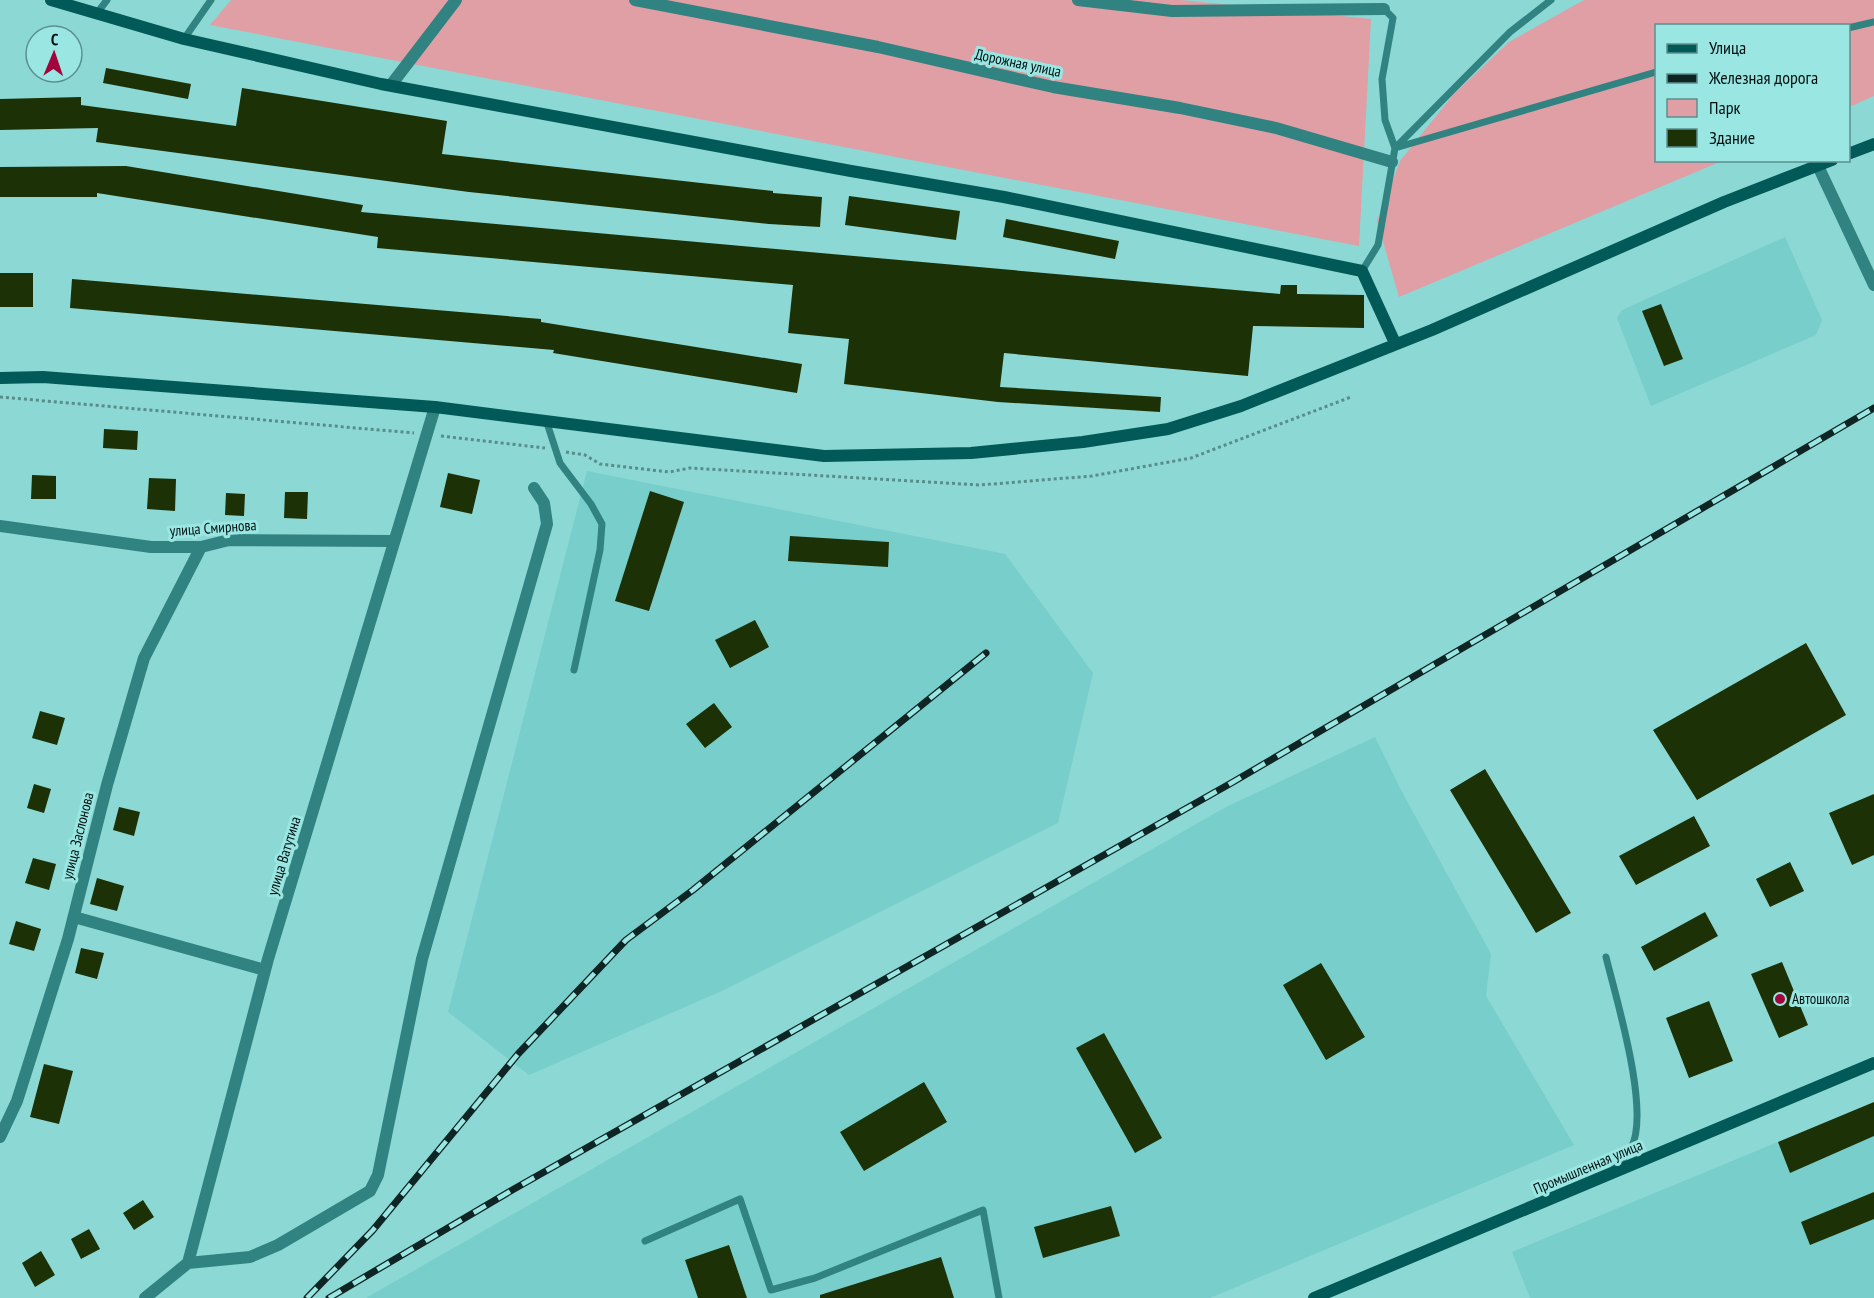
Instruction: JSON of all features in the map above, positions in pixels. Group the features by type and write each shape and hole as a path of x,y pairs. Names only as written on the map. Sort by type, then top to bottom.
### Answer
{"street":[{"path":"51,0 184,39 391,86 850,171 1004,197 1362,271 1395,343"},
{"path":"391,86 456,0"},
{"name":"Дорожная улица","path":"635,0 878,47 1053,87 1180,108 1265,126 1392,162"},
{"path":"1078,0 1172,10 1384,9"},
{"path":"1850,153 1874,144"},
{"path":"0,378 55,378 435,407 824,456 971,453 1083,442 1168,429 1241,406 1395,343 1724,202 1827,162"},
{"path":"1818,166 1874,285"},
{"name":"улица Ватутина","path":"188,1263 265,970 435,407"},
{"path":"145,1298 188,1263 250,1257 278,1245 370,1191 378,1175 422,959 547,524 544,503 534,488"},
{"name":"улица Смирнова","path":"0,526 151,547 201,548 230,540 394,541"},
{"name":"улица Заслонова","path":"0,1137 17,1101 74,917 107,784 144,658 201,548"},
{"path":"74,917 265,970"},
{"name":"Промышленная улица","path":"1314,1298 1874,1063"}],"lane":[{"path":"97,13 107,0"},
{"path":"184,39 211,0"},
{"path":"1395,148 1509,32 1551,0"},
{"path":"1362,271 1378,245 1395,148 1385,120 1382,79 1393,18 1384,9"},
{"path":"1850,28 1874,22"},
{"path":"1395,148 1655,72"},
{"path":"546,420 560,462 591,504 602,524 600,550 574,670"},
{"path":"1606,957 1632,1066 1637,1116 1632,1148 1610,1174"},
{"path":"645,1241 740,1199 771,1290 815,1278 983,1210 999,1298"}],"shaded area":[{"path":"1785,237 1822,320 1816,335 1651,406 1617,318 1622,310"},
{"path":"587,471 1005,554 1093,673 1058,823 724,990 529,1075 448,1012"},
{"path":"1375,737 1402,792 1491,954 1486,996 1574,1145 1210,1298 366,1298 1226,807"},
{"path":"1874,1136 1874,1298 1530,1298 1512,1252 1778,1142 1790,1173"}],"green space":[{"path":"231,0 1181,0 1371,19 1359,246 210,25"},
{"path":"1584,0 1874,0 1874,96 1850,107 1850,24 1655,24 1655,162 1720,162 1399,297 1377,221 1400,161 1453,95 1509,42"}],"building":[{"path":"106,68 191,84 188,99 103,83"},
{"path":"242,88 447,121 442,154 822,197 820,227 769,224 469,192 96,142 98,128 0,130 0,99 81,97 81,105 236,126"},
{"path":"126,166 363,205 361,212 1280,294 1281,285 1297,285 1297,294 1364,295 1364,328 1253,326 1248,376 1004,353 1000,387 1161,397 1160,412 998,402 844,384 849,339 788,333 793,285 377,248 378,237 97,193 97,197 0,197 0,167"},
{"path":"849,196 960,211 956,240 845,225"},
{"path":"1006,219 1119,241 1115,259 1003,237"},
{"path":"0,273 33,273 33,307 0,307"},
{"path":"72,279 541,319 541,322 802,364 797,393 553,353 554,350 70,308"},
{"path":"1661,304 1683,359 1664,366 1642,311"},
{"path":"104,429 138,431 137,450 103,448"},
{"path":"448,473 480,480 472,514 440,507"},
{"path":"32,475 56,476 56,499 31,499"},
{"path":"149,478 176,479 175,511 147,509"},
{"path":"650,491 684,502 649,611 615,601"},
{"path":"285,492 308,492 307,519 284,518"},
{"path":"226,493 245,494 244,516 225,515"},
{"path":"790,536 889,542 888,567 788,561"},
{"path":"755,620 769,647 730,668 715,640"},
{"path":"1806,643 1846,715 1697,800 1653,730"},
{"path":"714,703 732,727 705,748 686,724"},
{"path":"40,711 65,718 57,745 32,738"},
{"path":"1485,769 1571,913 1536,933 1450,790"},
{"path":"34,784 51,789 44,813 27,808"},
{"path":"1874,794 1874,855 1852,865 1829,813"},
{"path":"119,807 140,812 134,836 113,830"},
{"path":"1694,816 1710,846 1636,885 1619,856"},
{"path":"33,858 56,864 49,890 25,883"},
{"path":"1790,862 1804,891 1770,907 1756,879"},
{"path":"97,878 124,886 117,911 90,904"},
{"path":"1705,912 1718,936 1654,971 1641,947"},
{"path":"16,921 41,929 34,951 9,944"},
{"path":"81,948 104,953 97,979 75,973"},
{"name":"Автошкола","path":"1782,962 1808,1025 1779,1038 1751,974"},
{"path":"1321,963 1365,1037 1326,1060 1283,985"},
{"path":"1709,1001 1733,1061 1689,1078 1666,1018"},
{"path":"1104,1033 1162,1138 1135,1153 1076,1048"},
{"path":"44,1064 73,1071 59,1124 30,1117"},
{"path":"924,1082 947,1122 864,1171 840,1132"},
{"path":"1874,1102 1874,1136 1790,1173 1778,1142"},
{"path":"1874,1192 1874,1219 1810,1245 1801,1222"},
{"path":"143,1200 154,1217 134,1230 123,1213"},
{"path":"1111,1206 1120,1236 1043,1258 1034,1227"},
{"path":"89,1229 100,1249 81,1259 71,1239"},
{"path":"729,1245 747,1298 698,1298 685,1260"},
{"path":"41,1251 55,1275 35,1287 22,1263"},
{"path":"941,1257 954,1298 820,1298 820,1295"}],"railway":[{"path":"329,1298 514,1189 1233,782 1874,408"},
{"path":"307,1298 373,1230 518,1054 626,940 693,890 986,653"}],"place":[{"name":"Автошкола","path":"1780,999"}]}
